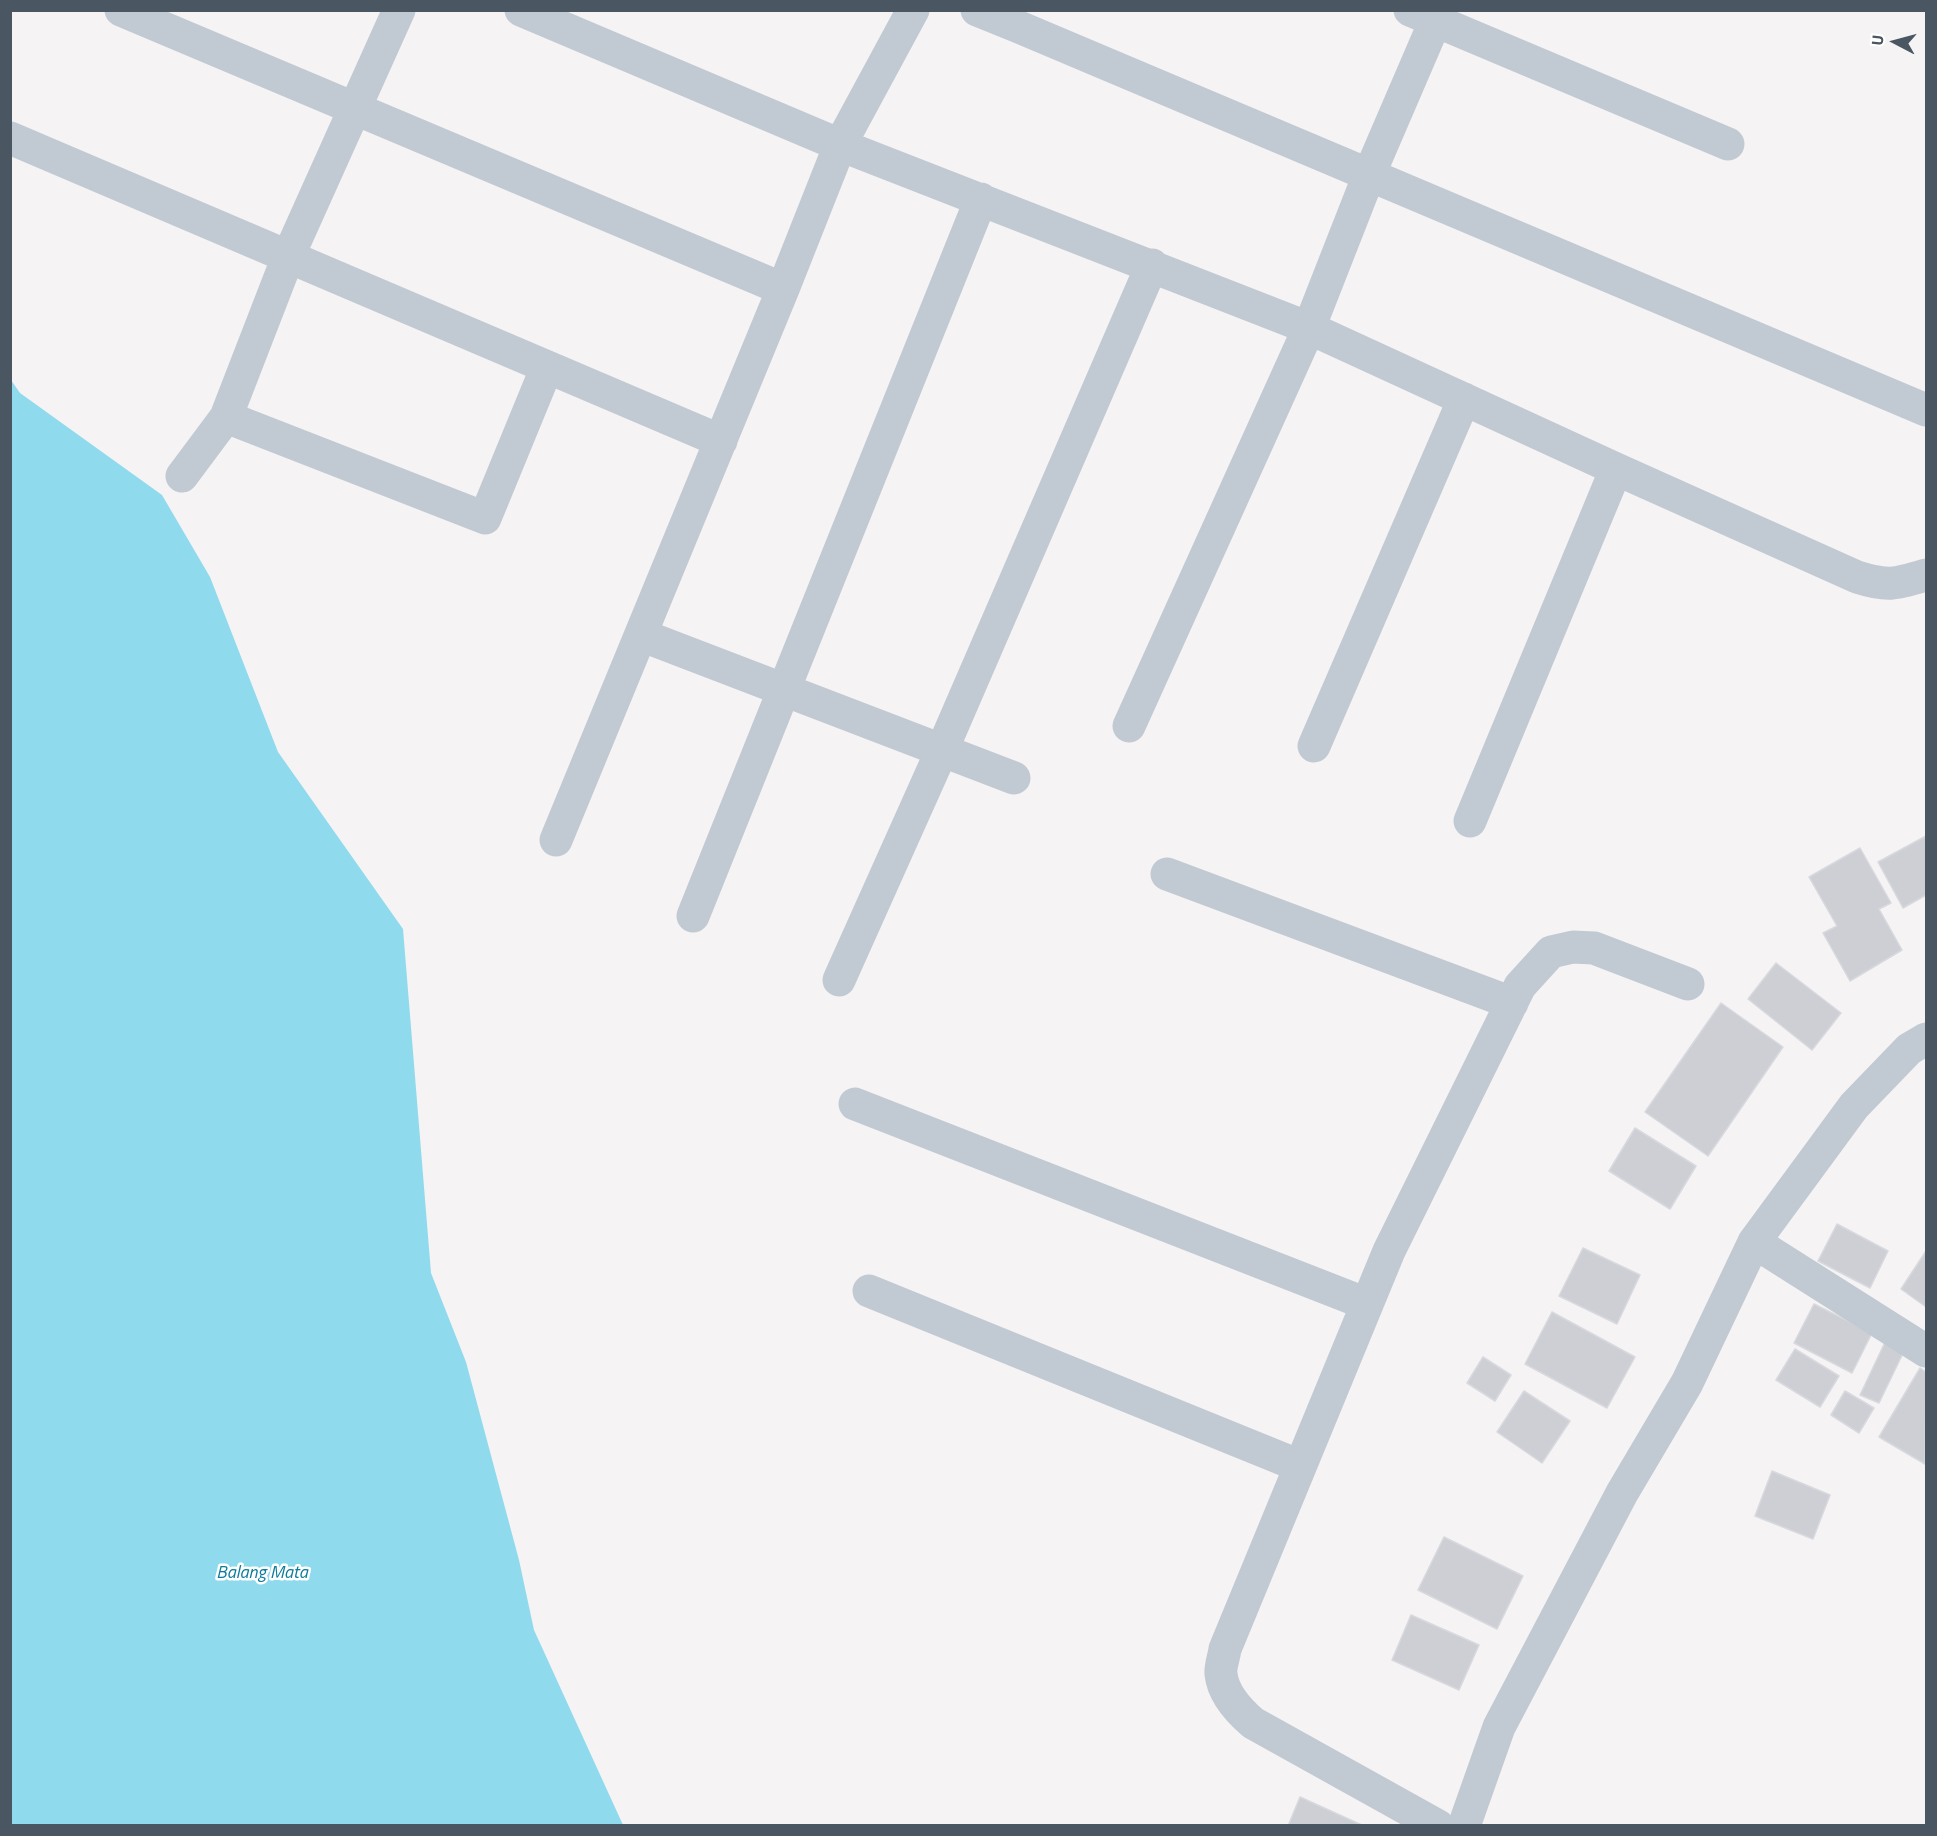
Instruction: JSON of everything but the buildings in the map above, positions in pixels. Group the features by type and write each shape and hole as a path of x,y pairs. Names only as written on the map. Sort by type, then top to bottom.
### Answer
{"street":[{"path":"121,10 783,289"},
{"path":"182,477 226,417 288,257 399,10"},
{"path":"521,10 840,145 1309,328 1857,577 1878,584 1892,584 1926,575"},
{"path":"556,840 721,441 840,145 913,10"},
{"path":"977,10 1926,410"},
{"path":"1130,726 1309,328 1429,14 1728,144"},
{"path":"10,138 721,441"},
{"path":"693,916 981,199"},
{"path":"839,980 942,750 1152,265"},
{"path":"226,417 485,518 547,367"},
{"path":"1314,746 1464,399"},
{"path":"1470,822 1616,469"},
{"path":"641,634 1014,778"},
{"path":"1167,874 1512,1003"},
{"path":"1438,1826 1253,1723 1238,1710 1221,1674 1225,1649 1389,1251 1520,986 1551,952 1573,947 1594,948 1688,984"},
{"path":"1464,1826 1498,1727 1622,1492 1687,1383 1754,1242 1854,1106 1909,1049 1926,1039"},
{"path":"855,1104 1367,1304"},
{"path":"1754,1242 1926,1351"},
{"path":"869,1291 1300,1466"}],"water":[{"name":"Balang Mata","path":"11,380 20,393 162,495 210,577 278,752 403,929 431,1273 466,1362 519,1560 534,1630 623,1825 11,1825"}]}
